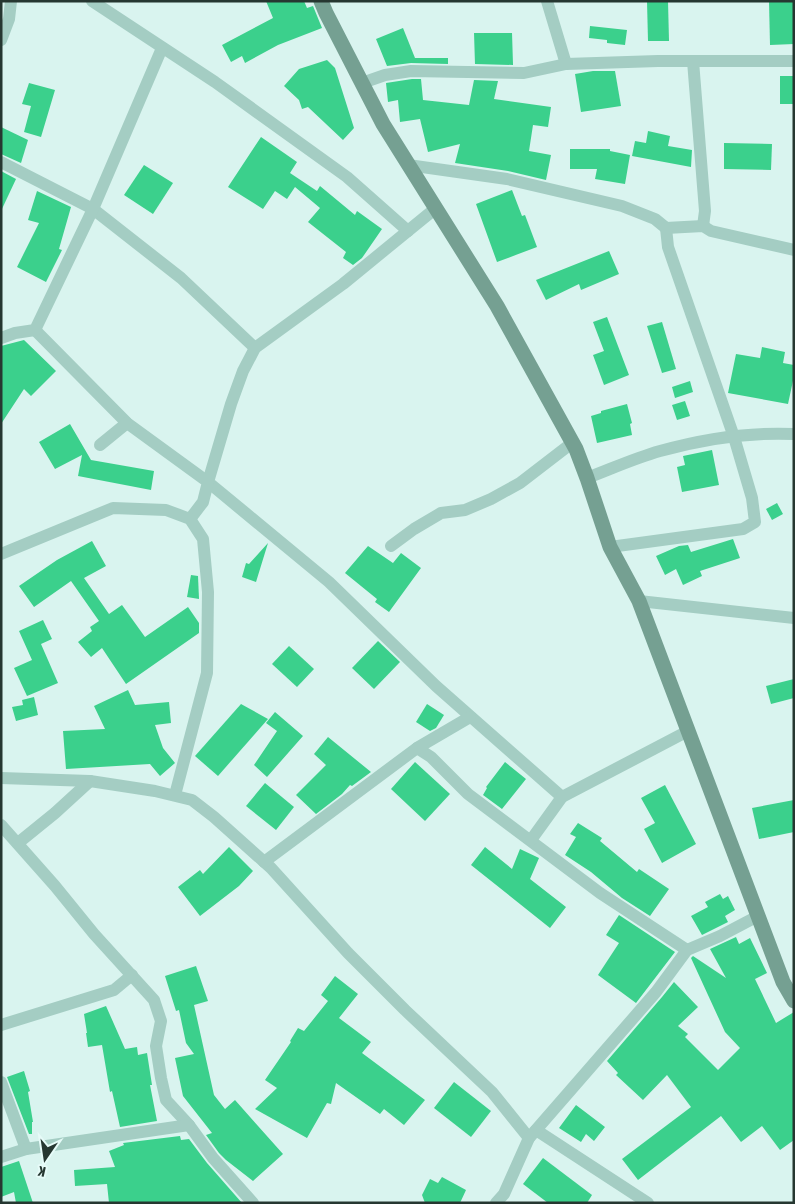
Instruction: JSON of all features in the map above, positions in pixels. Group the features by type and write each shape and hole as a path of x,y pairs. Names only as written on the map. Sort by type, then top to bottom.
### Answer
{"street":[{"path":"1,40 9,19 11,1"},
{"path":"92,1 215,82 347,177 408,231"},
{"path":"321,1 383,124 497,306 572,443 587,478 610,547 639,601 782,982 794,1001"},
{"path":"547,1 566,64"},
{"path":"35,330 93,209 162,48"},
{"path":"693,61 705,211 703,226"},
{"path":"362,83 385,75 411,71 524,73 566,64 794,61"},
{"path":"1,162 93,209 181,278 255,348"},
{"path":"408,165 507,179 622,206 655,220 666,228 703,226 711,231 794,250"},
{"path":"190,519 203,502 231,404 243,371 255,348 343,284 436,208"},
{"path":"610,547 742,529 755,522 752,498 734,437 668,247 666,228"},
{"path":"1,338 14,333 35,330"},
{"path":"35,330 127,423 208,482 329,582 436,686 562,797"},
{"path":"100,445 127,423"},
{"path":"587,478 658,452 691,443 779,433 794,434"},
{"path":"391,546 414,529 442,513 466,510 520,483 572,443"},
{"path":"1,554 92,515 113,508 166,510 190,519 203,539 208,592 207,672 175,795"},
{"path":"639,601 794,618"},
{"path":"264,862 417,748 470,716"},
{"path":"530,840 562,797 688,731"},
{"path":"417,748 431,757 468,794 600,893 688,950"},
{"path":"1,778 90,782 175,795 192,800 264,862 348,953 492,1092 532,1134 648,1203"},
{"path":"18,843 90,782"},
{"path":"1,825 94,934 154,1000 161,1021 156,1046 166,1100 213,1158 253,1203"},
{"path":"496,1203 504,1194 532,1134 656,992 688,950 758,916"},
{"path":"1,1025 114,990 132,976"},
{"path":"1,1082 26,1149"},
{"path":"1,1157 26,1149 188,1126"}],"building":[{"path":"266,1 304,1 307,8 313,6 322,28 278,45 245,63 242,56 231,62 222,45 273,18"},
{"path":"647,1 668,1 669,41 648,41"},
{"path":"769,1 794,1 794,44 770,45"},
{"path":"590,26 627,30 625,45 589,38"},
{"path":"403,28 415,58 448,58 448,64 411,63 387,66 376,39"},
{"path":"474,33 512,33 513,65 475,64"},
{"path":"327,60 335,68 354,128 343,140 308,107 302,109 299,100 284,86 299,69"},
{"path":"593,71 615,71 621,106 581,112 575,74"},
{"path":"780,76 794,76 794,104 780,104"},
{"path":"421,79 423,100 469,105 474,80 498,81 494,99 551,107 548,127 533,125 529,151 551,155 546,180 508,171 455,163 460,144 428,152 420,119 400,122 398,100 388,102 386,83"},
{"path":"29,83 55,90 41,137 24,132 31,106 22,104"},
{"path":"1,127 28,140 21,163 1,154"},
{"path":"648,131 670,136 668,146 692,150 691,167 632,156 635,141 646,143"},
{"path":"261,137 297,162 290,173 317,191 320,186 355,215 357,211 382,229 362,258 353,265 343,258 346,252 308,222 320,208 295,187 287,199 275,191 263,209 228,187"},
{"path":"724,143 772,144 771,170 724,169"},
{"path":"570,149 610,149 610,151 630,155 625,184 595,179 597,169 570,169"},
{"path":"144,165 173,183 153,214 124,195"},
{"path":"1,171 16,179 1,211"},
{"path":"512,190 522,216 525,215 537,247 497,262 476,204"},
{"path":"37,191 71,207 59,249 62,250 46,282 17,267 39,223 28,220"},
{"path":"609,251 619,274 581,290 579,284 546,300 536,280"},
{"path":"607,317 629,375 604,385 593,355 604,351 593,322"},
{"path":"662,322 676,369 662,373 647,326"},
{"path":"24,340 56,371 31,396 24,389 1,424 1,346"},
{"path":"762,347 785,352 783,363 794,365 794,376 788,404 728,393 736,354 760,358"},
{"path":"690,381 693,392 675,398 672,387"},
{"path":"685,401 690,416 677,420 672,405"},
{"path":"627,404 632,423 630,424 632,435 597,443 591,416 601,413 601,411"},
{"path":"70,424 91,460 154,471 151,490 78,476 82,455 55,469 39,442"},
{"path":"712,450 719,485 682,492 677,467 685,465 683,456"},
{"path":"777,503 783,514 772,520 766,509"},
{"path":"733,539 740,558 700,571 702,576 683,585 676,569 665,575 656,556 679,546 688,545 691,552"},
{"path":"92,541 106,566 84,578 109,614 122,605 145,637 188,607 199,623 199,633 126,684 102,648 91,657 78,642 92,631 90,627 99,621 71,581 34,607 19,586 57,560"},
{"path":"268,543 256,582 242,577 246,563 249,564"},
{"path":"368,546 393,563 401,553 421,568 389,612 375,602 377,599 345,573"},
{"path":"191,575 198,576 199,599 187,597"},
{"path":"43,620 52,639 41,644 58,683 27,696 14,668 32,660 19,631"},
{"path":"378,641 400,662 374,689 352,668"},
{"path":"289,646 314,669 297,687 272,664"},
{"path":"794,679 794,698 771,704 766,686"},
{"path":"128,690 135,705 169,702 171,723 155,725 163,748 175,763 160,776 150,764 66,769 63,731 105,729 94,706"},
{"path":"34,697 38,715 16,721 12,707 23,705 22,700"},
{"path":"241,704 268,719 218,776 195,756"},
{"path":"427,704 444,715 436,728 430,731 416,722"},
{"path":"275,712 303,736 267,777 254,765 277,731 266,723"},
{"path":"328,737 371,772 352,786 350,785 342,794 316,814 296,795 326,765 314,754"},
{"path":"415,762 450,794 425,821 391,789"},
{"path":"505,762 526,779 502,809 483,795 486,787"},
{"path":"265,783 294,807 276,830 246,806"},
{"path":"665,785 696,844 662,863 644,829 655,823 641,798"},
{"path":"794,800 794,832 759,839 752,808"},
{"path":"578,823 602,838 600,841 637,872 639,869 669,889 650,916 622,898 591,872 565,855 576,837 570,834"},
{"path":"229,847 253,871 239,886 200,916 178,887 200,870 203,874"},
{"path":"485,847 512,869 520,849 539,858 530,879 566,907 550,928 471,865"},
{"path":"720,894 723,899 728,896 735,910 725,916 728,922 702,935 691,916 708,907 705,902"},
{"path":"619,915 675,952 636,1003 598,975 619,943 606,935"},
{"path":"736,937 739,944 750,938 767,973 755,979 776,1023 794,1012 794,1140 780,1150 762,1126 741,1142 721,1116 638,1180 622,1159 691,1107 667,1075 643,1100 616,1075 618,1073 607,1061 674,982 698,1007 678,1026 688,1034 685,1037 718,1070 740,1048 725,1032 691,958 693,956 726,978 710,949"},
{"path":"196,966 208,1001 194,1005 214,1095 225,1109 235,1100 283,1154 253,1181 219,1153 206,1135 212,1133 183,1096 175,1058 194,1054 186,1043 179,1010 176,1011 165,976"},
{"path":"335,976 358,994 339,1018 371,1042 362,1053 425,1100 404,1125 384,1109 380,1114 336,1083 331,1104 327,1103 307,1138 255,1109 277,1088 265,1080 291,1042 298,1028 304,1031 328,1001 321,995"},
{"path":"106,1006 125,1049 137,1047 138,1055 147,1053 152,1085 150,1085 157,1121 120,1127 112,1091 110,1092 102,1045 88,1047 86,1033 84,1014"},
{"path":"24,1071 30,1091 28,1092 33,1122 32,1134 29,1134 7,1077"},
{"path":"454,1082 491,1111 471,1137 434,1108"},
{"path":"576,1105 605,1127 594,1141 586,1134 581,1142 559,1128"},
{"path":"180,1136 181,1140 189,1139 242,1203 109,1203 107,1184 75,1186 74,1170 115,1167 109,1151 124,1145 123,1143"},
{"path":"543,1158 592,1195 587,1203 548,1203 523,1184"},
{"path":"19,1161 33,1203 16,1203 14,1192 1,1197 1,1167"},
{"path":"442,1177 466,1190 460,1203 425,1203 422,1195 430,1179 438,1183"}]}
